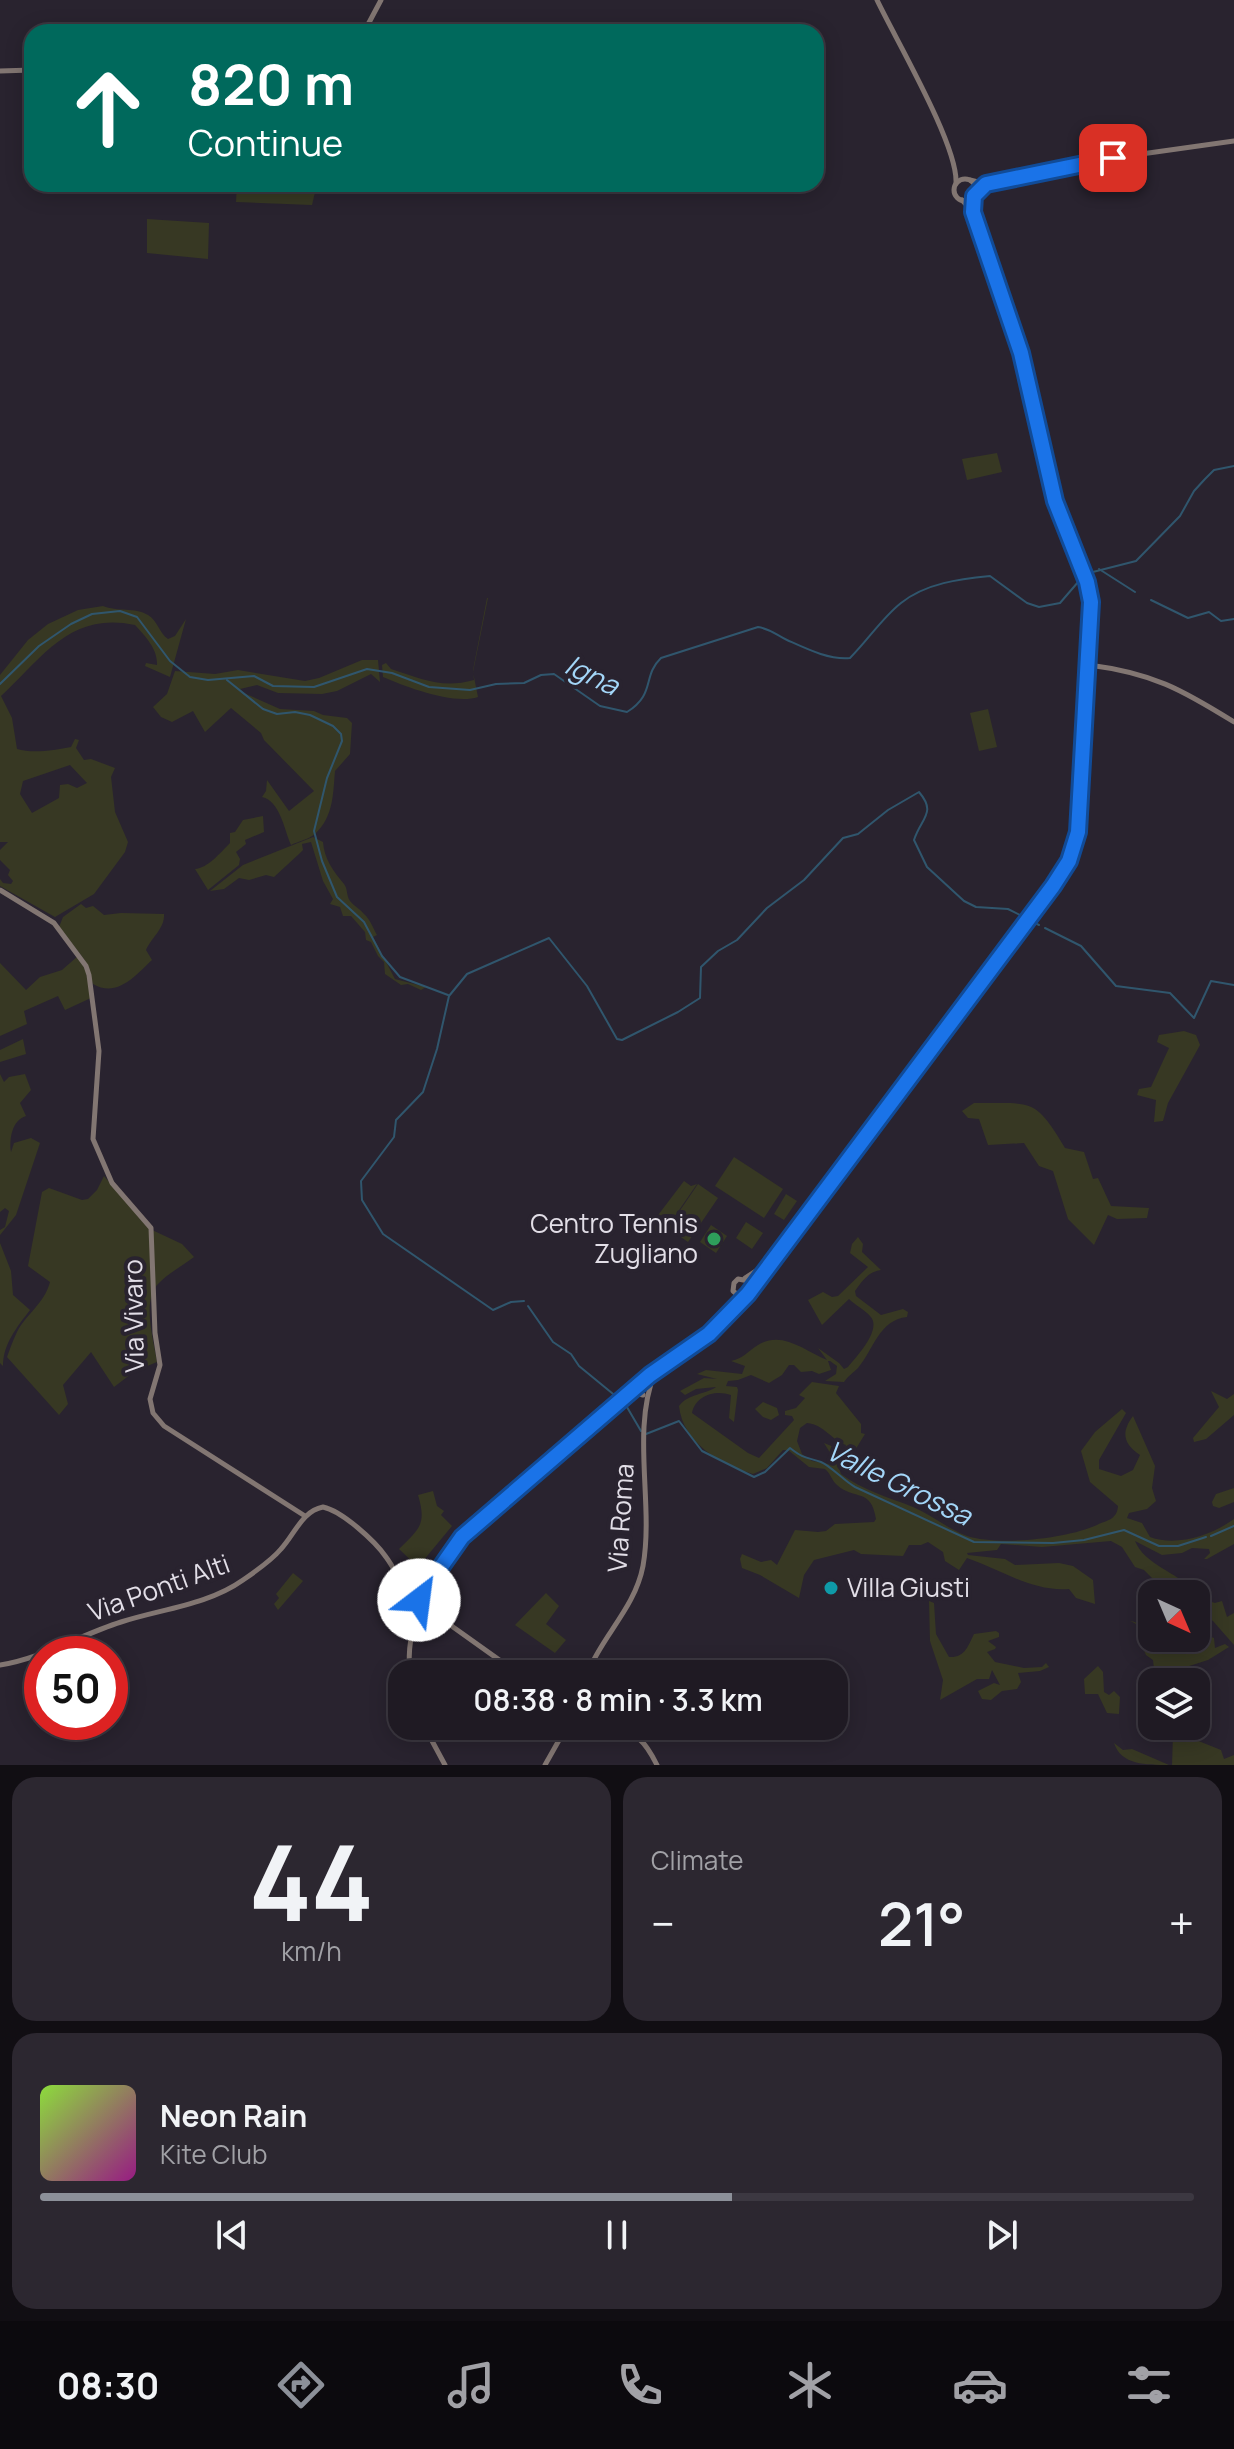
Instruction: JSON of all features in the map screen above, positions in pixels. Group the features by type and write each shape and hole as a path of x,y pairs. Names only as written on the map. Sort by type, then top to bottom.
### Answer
{"main road":[{"path":"368,24 381,0"},
{"path":"408,1603 416,1599 429,1584 462,1537 641,1383 709,1334 749,1293 1053,886 1074,848 1078,832 1089,665 1091,602 1087,581 1055,501 1008,310 973,212 954,193 957,170 930,105 877,0"},
{"path":"0,71 24,70"},
{"path":"956,183 969,180 986,184 1113,158 1234,141"},
{"path":"957,170 974,184 973,212"},
{"path":"962,200 974,195 986,184"},
{"path":"1089,665 1132,672 1172,685 1234,722"},
{"name":"Via Vivaro","path":"0,890 52,921 86,966 99,1051 93,1139 112,1183 151,1228 155,1333 160,1365 150,1399 153,1413 164,1426 305,1516"},
{"path":"730,1312 735,1281 761,1269 776,1255"},
{"path":"743,1278 749,1281 749,1293"},
{"path":"733,1291 739,1296 749,1293"},
{"name":"Via Roma","path":"645,1397 656,1371"},
{"path":"641,1383 649,1388"},
{"name":"Via Roma","path":"595,1660 630,1603 643,1568 646,1434 645,1397 641,1383"},
{"path":"631,1392 645,1397"},
{"path":"305,1516 323,1507 341,1515 385,1555 404,1589 408,1603 406,1608 413,1629 411,1660"},
{"name":"Via Ponti Alti","path":"0,1665 20,1662 120,1622 184,1605 241,1582 279,1552 305,1516"},
{"path":"413,1629 421,1615 429,1584"},
{"path":"404,1589 434,1615 499,1660"},
{"path":"410,1615 434,1615"},
{"path":"432,1740 445,1765"},
{"path":"545,1765 559,1740"},
{"path":"640,1740 657,1765"}],"green space":[{"path":"237,192 315,192 312,205 236,202"},
{"path":"147,219 209,223 208,259 147,253"},
{"path":"997,453 1002,472 967,480 962,459"},
{"path":"103,606 143,613 168,639 175,636 186,619 170,677 145,666 146,663 157,665 155,654 135,625 112,622 75,631 59,641 1,696 12,718 17,749 37,751 71,747 75,739 79,740 76,748 84,760 91,759 115,768 111,777 115,812 128,842 125,852 94,894 55,917 0,886 0,879 3,883 11,884 13,881 8,875 10,870 0,860 0,850 8,842 0,842 0,675 28,640 48,624 78,610","holes":["70,765 87,783 77,788 60,785 59,798 32,813 20,794 23,781"]},
{"path":"362,660 378,660 380,682 371,674 337,691 322,694 278,693 257,685 240,689 280,709 314,711 347,718 352,723 350,754 335,771 326,820 315,834 291,845 277,810 262,797 267,780 289,811 314,791 264,740 261,733 231,708 205,732 193,711 172,722 161,717 153,707 167,694 175,671 215,674 238,670 305,681"},
{"path":"386,663 391,669 442,683 474,680 473,674 478,697 456,699 417,690 383,677 382,665"},
{"path":"988,709 997,747 979,751 970,713"},
{"path":"263,816 264,832 245,840 246,844 236,852 239,865 208,890 195,869 209,863 230,843 230,833 235,832 243,820"},
{"path":"313,837 323,842 327,859 345,886 350,901 370,921 377,935 373,937 395,979 426,987 421,990 408,984 401,985 385,974 384,962 371,942 366,940 365,932 351,916 343,916 340,907 330,904 333,899 323,881 311,842 302,844 303,850 274,877 239,878 224,889 210,891 243,865"},
{"path":"81,904 86,908 93,906 104,915 164,914 160,928 146,950 152,960 118,987 102,988 93,984 84,959 59,927 63,917"},
{"path":"78,956 86,971 91,998 65,1010 58,996 24,1011 27,1024 0,1036 0,963 26,990 40,977 62,970"},
{"path":"1184,1031 1196,1035 1200,1045 1168,1103 1163,1121 1154,1122 1156,1100 1137,1095 1139,1089 1151,1087 1169,1048 1157,1042 1159,1035"},
{"path":"23,1039 26,1054 0,1062 0,1050"},
{"path":"0,1074 4,1082 9,1077 25,1074 31,1090 20,1103 26,1116 17,1121 12,1131 11,1152 14,1143 31,1138 40,1143 16,1215 0,1235 9,1211 5,1208 0,1212"},
{"path":"974,1103 1020,1104 1038,1111 1065,1148 1084,1152 1093,1179 1098,1178 1111,1206 1149,1208 1147,1218 1117,1219 1108,1215 1094,1245 1068,1219 1053,1171 1039,1166 1024,1143 988,1145 979,1119 968,1118 962,1111"},
{"path":"734,1157 783,1189 764,1218 715,1186"},
{"path":"104,1176 150,1229 182,1244 194,1257 165,1277 153,1293 150,1322 157,1362 135,1371 114,1387 91,1352 63,1385 68,1404 59,1415 7,1357 17,1332 44,1296 50,1282 28,1266 42,1192 49,1188 82,1200 88,1199"},
{"path":"684,1181 691,1186 697,1184 662,1235 649,1227"},
{"path":"698,1184 718,1198 688,1242 668,1228"},
{"path":"786,1194 797,1201 784,1220 774,1214"},
{"path":"746,1222 763,1233 752,1249 736,1238"},
{"name":"Centro Tennis Zugliano","path":"711,1225 727,1236 716,1253 700,1242"},
{"path":"858,1237 863,1244 862,1252 881,1270 866,1277 855,1291 856,1296 881,1315 903,1309 908,1312 907,1317 883,1329 858,1368 844,1382 825,1381 836,1374 837,1366 830,1361 831,1370 819,1374 801,1372 794,1365 789,1365 782,1375 769,1383 751,1375 728,1381 726,1386 737,1387 738,1390 734,1422 729,1418 731,1395 725,1393 701,1398 692,1413 759,1458 794,1420 792,1416 785,1415 785,1411 796,1408 805,1398 799,1395 812,1382 839,1386 836,1393 861,1424 861,1433 865,1434 849,1460 839,1468 841,1474 866,1489 920,1510 967,1536 1014,1541 1068,1534 1114,1517 1118,1506 1090,1482 1081,1451 1095,1432 1122,1409 1126,1413 1099,1460 1099,1469 1121,1476 1133,1470 1140,1455 1130,1447 1125,1432 1133,1416 1155,1466 1152,1488 1156,1501 1147,1509 1129,1513 1127,1518 1142,1523 1150,1537 1171,1541 1194,1538 1234,1519 1234,1544 1204,1559 1210,1553 1209,1549 1192,1548 1182,1553 1162,1555 1135,1541 1153,1562 1181,1580 1154,1580 1144,1570 1135,1567 1122,1547 1111,1541 1042,1547 1001,1544 997,1550 967,1553 1005,1559 1015,1565 1059,1563 1073,1566 1093,1580 1095,1604 1076,1598 1069,1589 1030,1584 967,1558 959,1570 945,1561 943,1552 928,1542 909,1545 903,1556 861,1554 854,1550 814,1560 804,1575 799,1598 742,1568 742,1554 761,1562 771,1560 777,1565 795,1530 818,1532 826,1531 835,1524 874,1522 874,1509 866,1498 837,1485 825,1469 809,1467 788,1450 783,1450 767,1468 753,1474 716,1458 695,1441 682,1419 679,1406 687,1399 716,1387 696,1389 685,1395 680,1391 704,1378 717,1379 697,1374 706,1370 742,1374 745,1366 731,1361 767,1341 785,1341 827,1360 818,1348 844,1369 848,1367 871,1335 873,1322 870,1316 849,1299 822,1325 808,1300 823,1292 832,1297 838,1296 868,1267 850,1253","holes":["807,1423 846,1445 845,1449 839,1449 824,1443 835,1465 812,1461 802,1454 797,1441 800,1428"]},
{"path":"0,1243 11,1271 13,1295 30,1310 8,1343 3,1366 0,1363"},
{"path":"1211,1391 1227,1399 1234,1394 1234,1415 1206,1439 1194,1442 1193,1438 1219,1407"},
{"path":"763,1402 777,1408 779,1415 771,1420 763,1417 755,1409"},
{"path":"1234,1488 1234,1502 1219,1508 1213,1506 1216,1494"},
{"path":"433,1491 437,1506 444,1511 441,1515 452,1526 418,1567 399,1549 419,1526 422,1513 418,1495"},
{"path":"293,1573 303,1581 278,1610 274,1604 279,1598 276,1594"},
{"path":"546,1593 559,1606 546,1624 566,1640 555,1653 515,1625"},
{"path":"929,1601 934,1603 936,1634 949,1657 962,1653 974,1634 996,1631 999,1637 988,1641 996,1647 987,1652 995,1662 1024,1668 1042,1667 1046,1663 1049,1667 1018,1673 1021,1682 1017,1689 1002,1691 991,1700 982,1699 978,1691 994,1683 1000,1685 992,1670 989,1679 977,1679 940,1700 943,1680 930,1641"},
{"path":"1210,1601 1222,1601 1227,1617 1234,1613 1234,1645 1210,1619"},
{"path":"1210,1637 1214,1638 1215,1648 1225,1644 1229,1647 1208,1660 1183,1668 1154,1668 1153,1660 1145,1652 1210,1652"},
{"path":"1098,1666 1103,1672 1104,1692 1109,1695 1114,1691 1120,1697 1119,1714 1107,1713 1098,1694 1085,1694 1084,1679"},
{"path":"1173,1740 1196,1740 1221,1750 1224,1759 1234,1755 1234,1765 1172,1765"},
{"path":"1114,1743 1123,1750 1132,1749 1169,1765 1128,1760"}],"waterway":[{"name":"Igna","path":"0,684 39,646 71,624 92,614 120,611 137,617 170,661 190,677 208,680 254,676 273,686 314,687 367,669 392,673 429,687 470,690 496,684 524,683 541,675 554,674 600,706 627,712 642,698 655,665 661,658 758,627 818,653 850,658 901,603 921,591 944,583 990,576 1027,603 1039,607 1060,603 1085,574 1136,561 1180,516 1194,491 1214,470 1234,466"},
{"path":"1099,569 1135,592"},
{"path":"1151,600 1188,618 1209,612 1221,621 1234,619"},
{"path":"227,680 263,709 277,714 295,712 310,715 333,726 341,734 342,741 327,778 314,831 322,861 337,897 364,922 382,956 400,977 448,995"},
{"path":"524,1301 511,1302 493,1310 383,1234 362,1200 361,1181 394,1137 396,1120 423,1092 449,996 467,974 549,938 587,986 617,1039 622,1040 700,998 701,967 718,951 737,940 767,908 804,880 843,838 858,834 888,810 919,792 927,811 914,840 927,867 964,901 976,907 1008,909 1026,918"},
{"path":"1033,922 1039,925"},
{"path":"1045,928 1081,946 1116,986 1170,993 1194,1018 1211,981 1234,985"},
{"path":"528,1306 553,1342 571,1354 579,1366 618,1398"},
{"name":"Valle Grossa","path":"624,1402 641,1431"},
{"name":"Valle Grossa","path":"646,1434 679,1421 702,1451 754,1477 765,1472 790,1448 825,1464 855,1487 974,1542 1053,1543 1084,1540 1124,1530 1159,1546 1178,1546 1206,1537"},
{"name":"Valle Grossa","path":"1211,1536 1234,1526"}],"place":[{"name":"Centro Tennis Zugliano","path":"714,1239"},
{"name":"Villa Giusti","path":"831,1588"}],"route":[{"path":"419,1600 423,1603 439,1567 462,1537 650,1375 709,1334 748,1294 1069,861 1078,832 1091,602 1087,582 1055,501 1021,353 973,212 974,196 986,184 1113,158"}]}
